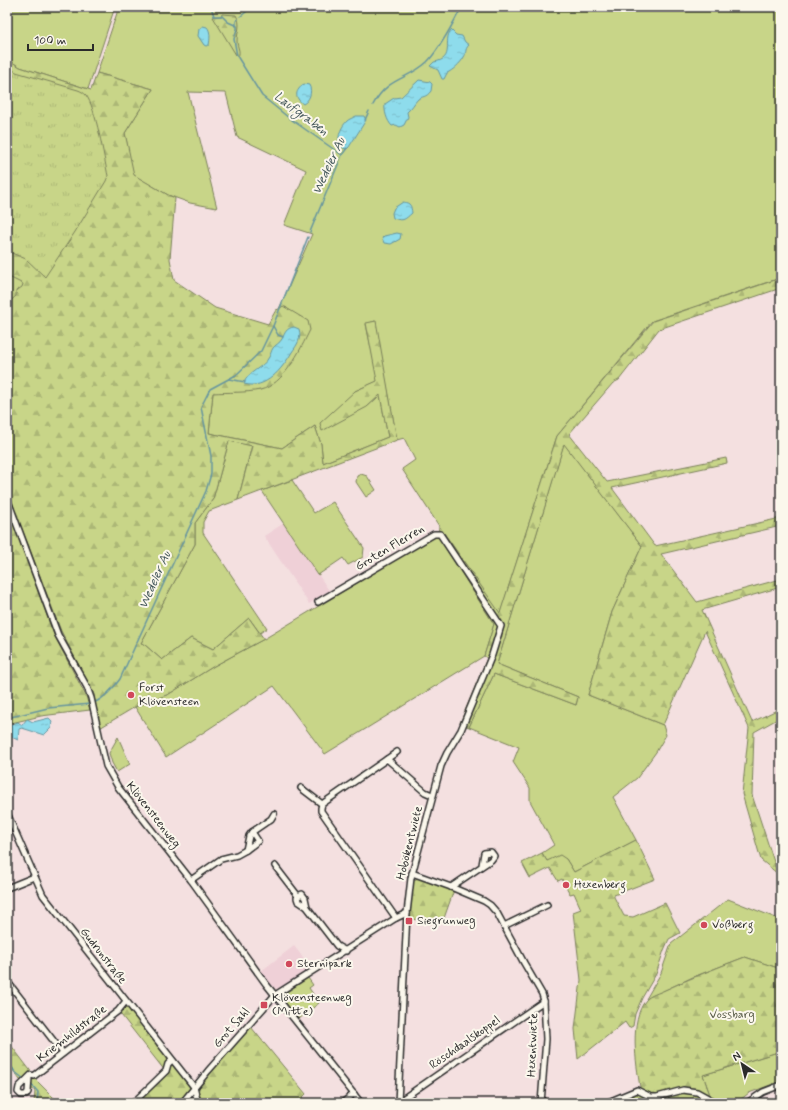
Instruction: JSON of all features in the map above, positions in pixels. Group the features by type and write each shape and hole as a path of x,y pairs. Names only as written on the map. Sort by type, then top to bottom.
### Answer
{"street":[{"name":"Klövensteenweg","path":"7,498 58,635 87,687 91,698 106,766 118,787 191,880 275,995 361,1103"},
{"name":"Groten Flerren","path":"318,602 434,534 440,534 501,626"},
{"name":"Hobökentwiete","path":"398,1103 407,913 412,873 441,766 461,730 492,655 501,626"},
{"path":"396,918 321,811 321,808 322,804 397,752"},
{"path":"387,759 425,792 432,795"},
{"path":"301,788 322,804"},
{"name":"Gudrunstraße","path":"7,813 34,877 46,899 194,1087 198,1103"},
{"path":"246,850 249,836 252,832 271,819 274,814"},
{"path":"191,880 221,859 236,855 258,841 252,832"},
{"path":"451,887 482,865"},
{"path":"275,866 298,896 301,894 303,895 307,907 337,946 346,951"},
{"name":"Hexentwiete","path":"412,873 484,901 498,913 524,964 542,994 544,1001 546,1039 541,1103"},
{"path":"7,888 34,877"},
{"path":"504,926 547,904"},
{"name":"Grot Sahl","path":"182,1103 194,1087 275,995 396,918 407,913"},
{"path":"337,946 337,956"},
{"path":"7,980 64,1053"},
{"name":"Kriemhildstraße","path":"28,1078 29,1087 27,1094 20,1094 18,1088 31,1074 34,1076 64,1053 118,1011 126,1001"},
{"name":"Röschdaalskoppel","path":"398,1103 544,1001"},
{"path":"133,1103 166,1071 168,1064 172,1060"},
{"path":"747,1103 763,1092 781,1085"},
{"path":"606,1103 637,1090 651,1097 656,1097 683,1090 697,1092 717,1103"},
{"path":"342,1103 354,1094"}],"shaded area":[{"path":"284,523 330,592 309,604 264,536"},
{"name":"Sternipark","path":"294,946 312,969 280,989 274,988 261,971"}],"green space":[{"path":"7,7 115,7 88,89 20,67 7,59"},
{"path":"119,7 781,7 781,280 780,278 652,321 557,436 500,614 439,526 402,469 415,460 404,438 397,440 375,321 366,324 378,381 355,391 367,407 380,395 388,437 323,463 321,444 315,426 282,448 209,433 213,392 260,390 274,383 295,360 288,310 286,307 279,309 312,234 284,225 306,170 237,137 226,93 188,92 217,208 190,203 168,195 133,175 125,133 153,89 97,73"},
{"path":"222,14 236,15 238,19 238,57 213,17 221,16"},
{"path":"7,59 20,67 91,90 97,73 153,89 125,133 134,175 175,198 170,259 174,280 215,308 268,324 276,310 283,306 308,321 310,330 290,366 277,381 269,387 255,391 213,393 209,433 282,448 315,426 321,444 323,463 388,437 380,395 367,407 322,431 320,423 355,391 377,381 366,323 376,321 397,440 238,500 252,446 229,441 213,499 195,523 195,544 141,643 162,660 191,638 213,649 249,618 264,639 214,666 169,694 135,707 98,729 94,694 61,631 7,490"},
{"path":"7,66 16,72 78,90 86,95 90,101 96,122 108,176 75,232 45,277 26,259 7,251"},
{"path":"7,276 23,284 22,287 16,291 16,296 7,304"},
{"path":"781,278 781,288 659,329 619,380 613,383 569,434 607,482 726,458 727,463 612,488 655,546 781,518 781,526 661,554 697,602 781,579 781,587 702,610 752,722 781,708 781,717 754,732 752,795 778,874 761,860 742,794 749,728 705,631 663,725 588,695 612,612 642,546 564,444 497,664 578,697 576,705 494,674 469,727 460,723 487,658 484,656 494,624 438,536 439,526 500,613 557,436 653,321"},
{"path":"229,441 252,445 238,500 209,511 203,522 203,533 267,628 260,633 249,618 213,649 191,638 162,660 141,643 195,544 195,523 213,499"},
{"path":"564,443 642,546 612,612 588,695 663,725 666,735 656,752 637,778 613,797 636,840 574,872 566,859 547,861 542,853 554,845 530,801 530,788 513,762 519,747 469,727 494,674 576,705 578,697 497,664"},
{"path":"361,474 367,476 376,490 366,497 356,482 357,476"},
{"path":"292,480 314,513 333,502 364,548 363,557 348,565 343,558 318,575 262,491"},
{"path":"7,505 54,635 86,696 90,710 41,716 7,724"},
{"path":"437,535 494,624 484,656 325,754 274,686 166,757 135,707 169,694"},
{"path":"118,737 130,764 117,772 109,753"},
{"path":"636,840 655,879 614,895 614,897 624,916 633,917 665,903 680,933 669,939 656,974 642,998 635,1014 633,1026 629,1028 625,1022 578,1059 575,1029 581,980 573,912 581,909 574,893 570,894 562,879 558,881 550,868 530,878 522,863 542,853 547,861 560,855 566,859 574,872"},
{"path":"418,878 454,890 443,921 410,919 412,884 414,880"},
{"path":"728,899 781,920 781,969 745,957 693,977 646,999 661,973 671,944"},
{"name":"Vossbarg","path":"745,957 781,969 781,1051 703,1075 711,1098 711,1103 612,1103 635,1093 640,1087 635,1042 637,1019 646,1000 652,995"},
{"path":"308,978 313,985 309,988 319,1003 299,1019 284,1001 284,994"},
{"path":"126,1001 194,1087 182,1103 133,1103 165,1071 118,1011"},
{"path":"251,1027 306,1094 297,1103 201,1103 198,1092 201,1082"},
{"path":"7,1040 36,1080 59,1103 34,1103 35,1091 20,1080 7,1062"},
{"path":"781,1051 781,1081 749,1093 736,1103 720,1103 711,1098 703,1075"}],"water":[{"path":"203,26 207,27 210,33 209,45 206,46 198,36 199,29"},
{"path":"451,30 456,35 462,36 465,42 469,45 461,62 447,73 444,79 442,79 438,70 430,66 434,62 445,57"},
{"path":"419,80 430,82 432,84 431,91 426,96 418,99 407,112 408,117 404,125 400,127 396,125 392,126 386,116 385,104 394,98 401,97"},
{"path":"304,84 309,85 311,90 309,99 303,104 298,99 297,92"},
{"path":"356,116 364,116 366,120 349,147 347,149 343,148 339,142 339,134 347,121"},
{"path":"403,202 410,205 412,213 404,219 400,220 393,218 392,213 394,208"},
{"path":"397,233 401,234 400,239 391,244 384,243 382,238 384,236"},
{"path":"294,327 299,329 300,332 296,347 278,371 272,377 259,384 244,384 245,380 251,373 267,361 273,348 281,340 286,331 289,328"},
{"path":"49,718 52,721 51,728 44,735 22,728 19,729 18,740 7,735 8,727 10,725 18,722 22,725 27,719 33,722"}],"waterway":[{"name":"Laufgraben","path":"211,7 214,16 222,16 228,22 237,26 234,39 237,56 262,96 289,118 342,155"},
{"path":"241,16 252,7"},
{"name":"Wedeler Au","path":"373,105 379,96 391,84 420,68 427,62 442,43 462,7"},
{"name":"Laufgraben","path":"236,26 236,21 238,19"},
{"name":"Wedeler Au","path":"365,120 369,111"},
{"name":"Wedeler Au","path":"310,232 342,155 347,148"},
{"name":"Wedeler Au","path":"94,703 108,693 120,679 206,491 211,474 211,456 201,407 210,389 236,375 261,351 273,326 308,237"},
{"name":"Wedeler Au","path":"273,326 278,335 283,337"},
{"name":"Wedeler Au","path":"229,379 245,382"},
{"name":"Wedeler Au","path":"7,718 48,708 90,704"},
{"name":"Wedeler Au","path":"7,1060 15,1072 24,1079"},
{"name":"Wedeler Au","path":"31,1084 38,1092 37,1103"}],"place":[{"name":"Forst Klövensteen","path":"131,695"},
{"name":"Hexenberg","path":"566,885"},
{"name":"Siegrunweg","path":"409,921"},
{"name":"Voßberg","path":"704,925"},
{"name":"Sternipark","path":"289,964"},
{"name":"Klövensteenweg (Mitte)","path":"264,1005"}]}
